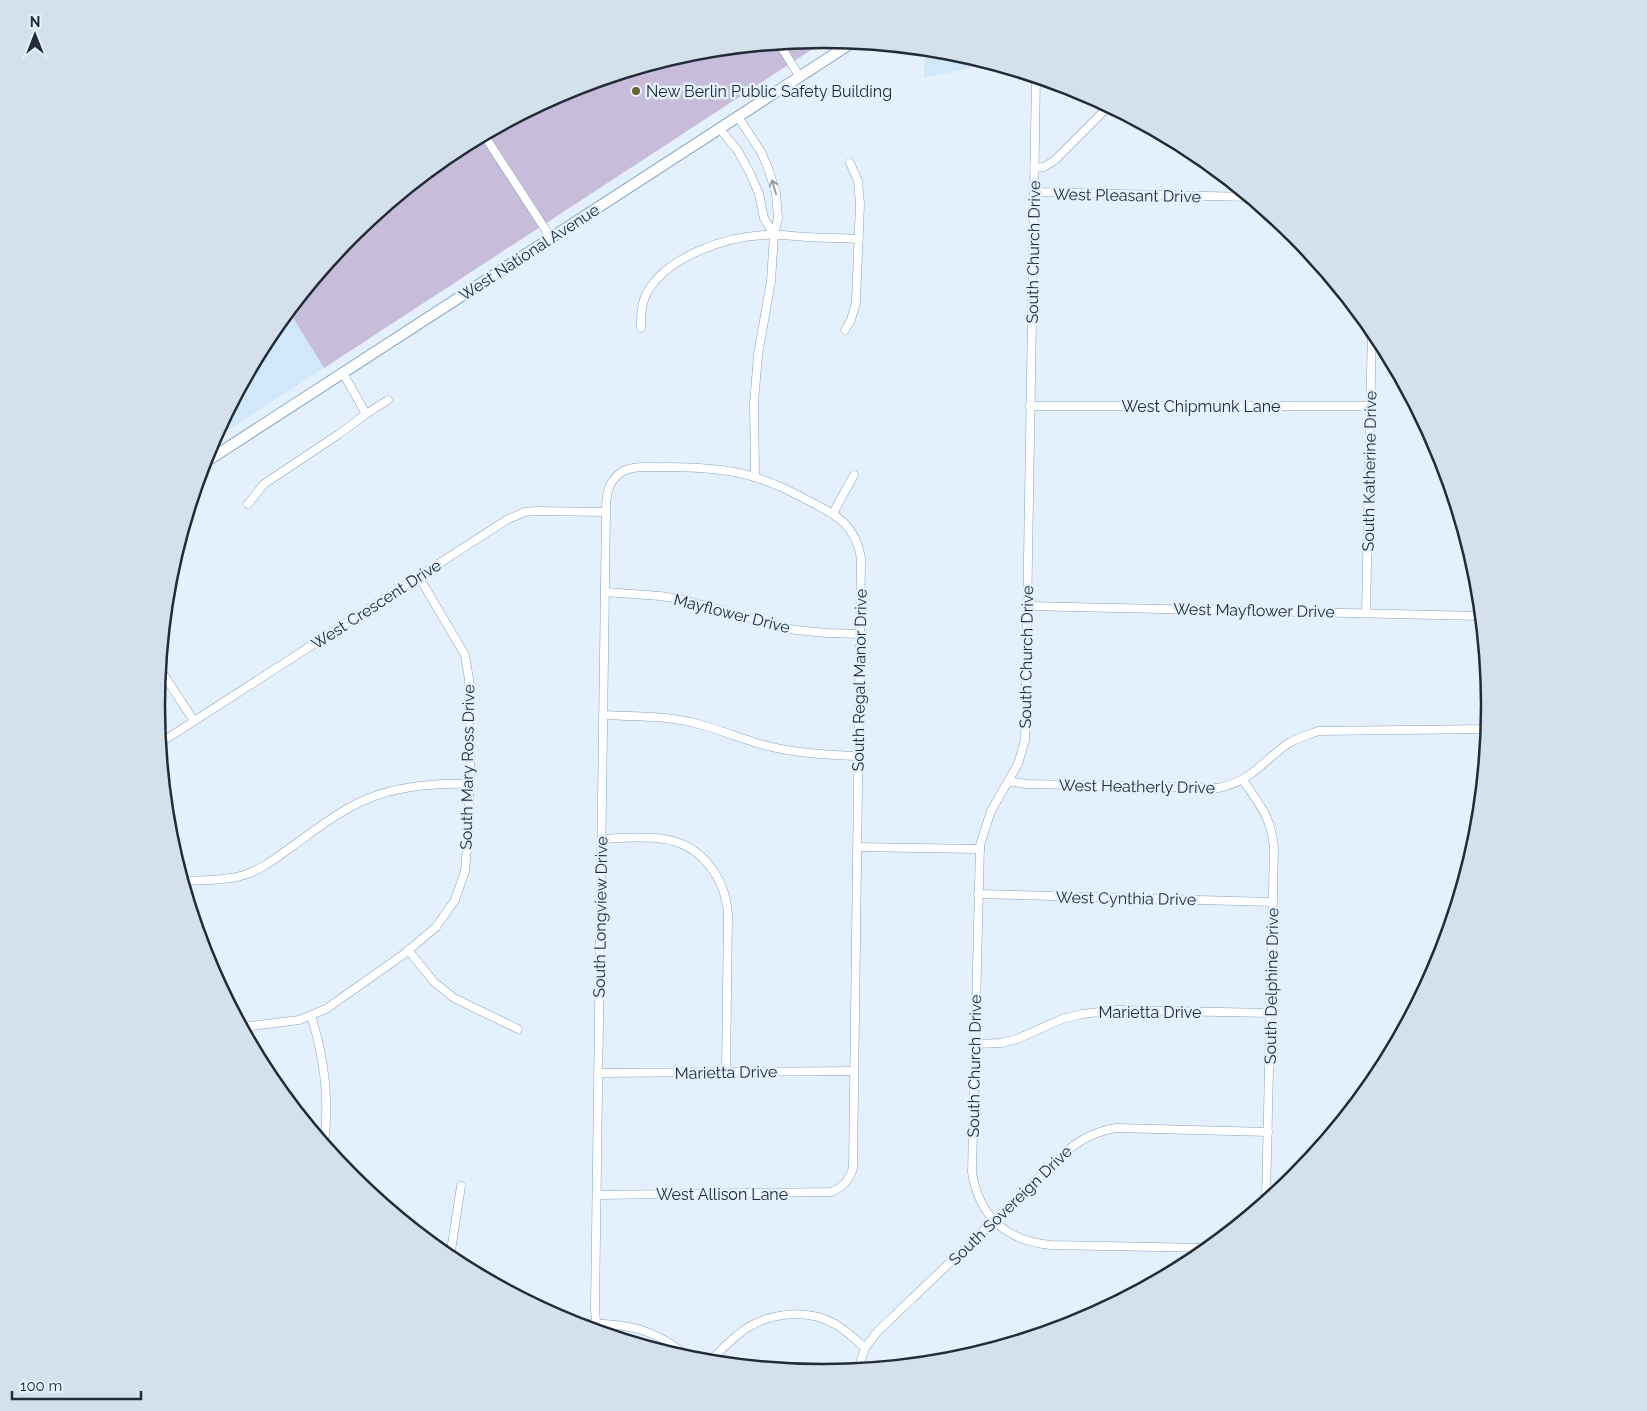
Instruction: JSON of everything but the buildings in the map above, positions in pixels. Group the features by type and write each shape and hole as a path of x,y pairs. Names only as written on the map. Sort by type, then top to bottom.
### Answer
{"main road":[{"name":"West National Avenue","path":"215,456 843,48"}],"street":[{"path":"783,49 800,76"},
{"name":"South Church Drive","path":"994,1220 987,1213 978,1198 972,1172 978,894 980,849 984,830 991,810 1018,764 1025,740 1036,82"},
{"path":"1034,168 1044,167 1055,160 1104,111"},
{"path":"738,117 761,152 776,193 778,218 774,235 771,281 758,355 755,386 755,477"},
{"path":"720,128 738,151 750,173 759,194 764,218 774,235"},
{"path":"487,140 551,238"},
{"path":"845,330 856,302 859,239 860,192 858,181 850,163"},
{"name":"West Pleasant Drive","path":"1034,192 1240,197"},
{"path":"641,328 643,304 648,291 675,264 701,250 734,239 774,235 859,239"},
{"name":"South Katherine Drive","path":"1366,613 1372,341"},
{"path":"343,373 366,414"},
{"path":"248,504 264,484 388,400"},
{"name":"West Chipmunk Lane","path":"1030,406 1371,406"},
{"name":"South Regal Manor Drive","path":"606,512 608,491 612,482 619,474 631,468 686,467 729,471 776,484 833,513 852,531 859,546 861,558 852,1168 851,1175 845,1184"},
{"path":"833,513 854,475"},
{"name":"West Crescent Drive","path":"167,739 508,520 525,512 606,512"},
{"name":"South Longview Drive","path":"596,1323 606,512"},
{"name":"South Mary Ross Drive","path":"250,1027 299,1020 326,1009 408,950 436,926 455,900 465,872 469,784 469,679 465,654 419,577"},
{"name":"Mayflower Drive","path":"605,592 680,599 795,630 860,634"},
{"name":"West Mayflower Drive","path":"1027,606 1475,616"},
{"path":"166,679 194,722"},
{"path":"603,715 666,718 705,726 758,744 784,750 826,755 858,756"},
{"name":"West Heatherly Drive","path":"1009,781 1026,784 1207,789 1229,786 1243,780 1261,768 1290,743 1318,731 1480,729"},
{"name":"South Delphine Drive","path":"1243,780 1268,818 1273,833 1274,848 1266,1192"},
{"path":"189,881 215,880 245,875 268,864 326,822 369,798 432,784 469,784"},
{"path":"602,839 663,839 679,843 700,855 712,867 719,879 725,893 728,914 726,1072"},
{"path":"857,847 980,849"},
{"name":"West Cynthia Drive","path":"978,894 1273,902"},
{"path":"408,950 434,982 454,998 518,1029"},
{"name":"Marietta Drive","path":"974,1044 1009,1041 1062,1019 1101,1011 1271,1013"},
{"path":"311,1015 325,1075 327,1102 325,1134"},
{"name":"Marietta Drive","path":"598,1073 854,1071"},
{"name":"South Sovereign Drive","path":"860,1362 865,1348 877,1332 1067,1150 1091,1135 1116,1128 1268,1132"},
{"name":"West Allison Lane","path":"597,1195 822,1194 831,1192 845,1184"},
{"path":"451,1248 461,1186"},
{"path":"994,1220 1015,1237 1037,1244 1196,1248"},
{"path":"717,1355 747,1328 780,1316 807,1315 827,1320 842,1329 865,1348"},
{"path":"597,1323 618,1324 647,1331 665,1339 674,1346"}],"shaded area":[{"path":"814,48 324,368 293,317 358,240 423,183 458,158 532,115 612,82 695,60 738,53"},
{"path":"925,56 978,66 924,78"},
{"path":"293,317 324,368 226,432 254,376"}],"place":[{"name":"New Berlin Public Safety Building","path":"636,91"}]}
